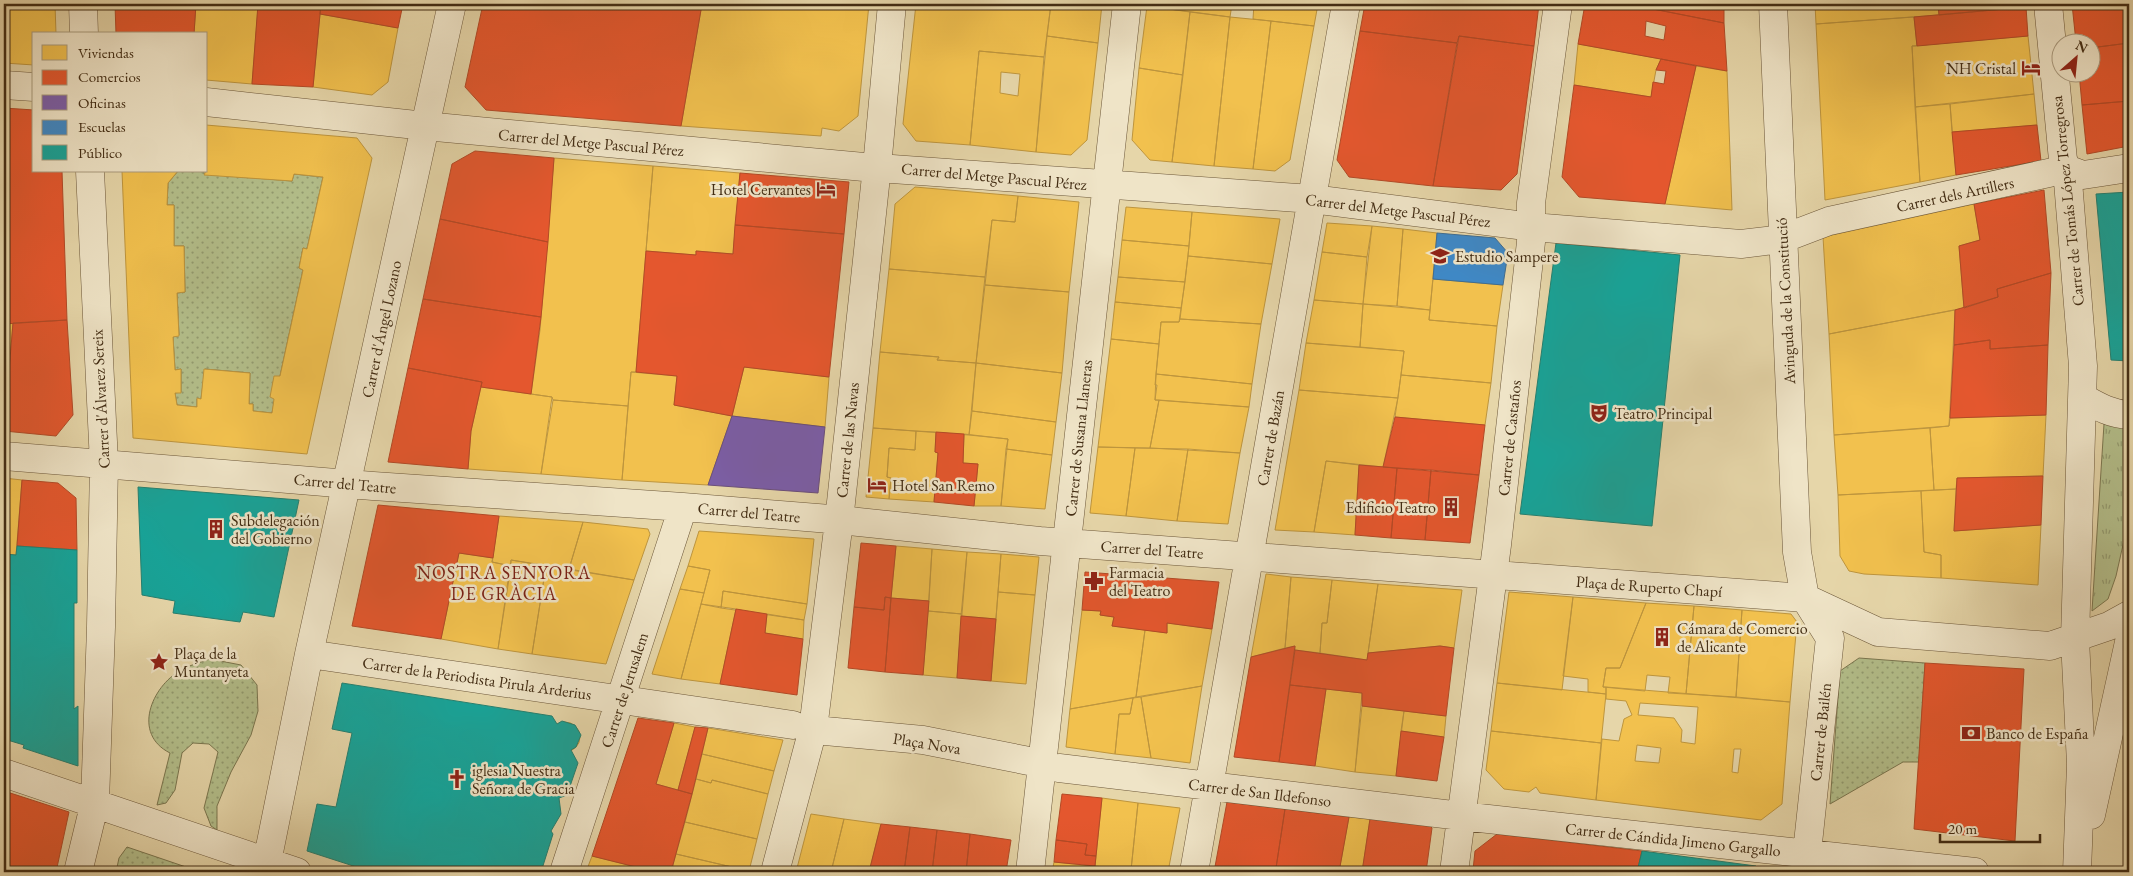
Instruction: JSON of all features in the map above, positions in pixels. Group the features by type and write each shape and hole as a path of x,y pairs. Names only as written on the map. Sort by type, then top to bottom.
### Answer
{"street":[{"path":"83,4 84,32"},
{"name":"Carrer d'Ángel Lozano","path":"309,654 348,484 452,4"},
{"name":"Carrer de las Navas","path":"775,872 812,729 838,521 877,167 892,4"},
{"name":"Carrer de Susana Llaneras","path":"1030,872 1127,4"},
{"name":"Carrer de Bazán","path":"1194,872 1346,4"},
{"name":"Carrer de Castaños","path":"1454,872 1493,574 1532,227 1531,203 1558,4"},
{"name":"Avinguda de la Constitució","path":"1773,4 1797,552 1805,598"},
{"name":"Carrer de Tomás López Torregrosa","path":"2048,4 2063,160 2067,169 2083,398 2075,639 2081,764 2078,872"},
{"path":"4,85 32,87"},
{"name":"Carrer del Metge Pascual Pérez","path":"208,102 425,126 877,167 1106,186 1312,199 1532,227 1741,244 1782,240"},
{"name":"Carrer dels Artillers","path":"1782,240 1828,222 2067,169 2083,175 2129,168"},
{"name":"Carrer d'Álvarez Sereix","path":"90,172 104,463 102,627 95,802"},
{"path":"2083,398 2104,410 2116,414 2129,415"},
{"name":"Carrer del Teatre","path":"4,456 348,484 682,507 1067,543 1493,574"},
{"name":"Carrer de Jerusalem","path":"564,872 682,507"},
{"name":"Plaça de Ruperto Chapí","path":"1493,574 1805,598"},
{"path":"1805,598 1878,632 2050,646 2109,626 2129,615"},
{"name":"Carrer de Bailén","path":"1805,598 1830,638 1806,863"},
{"path":"2078,872 2129,642"},
{"path":"266,867 309,654"},
{"name":"Carrer de la Periodista Pirula Arderius","path":"309,654 792,725"},
{"name":"Plaça Nova","path":"825,731 923,740 1029,761"},
{"name":"Carrer de San Ildefonso","path":"1060,768 1461,816"},
{"path":"4,773 95,802 266,867 296,872"},
{"path":"78,872 95,802"},
{"name":"Carrer de Cándida Jimeno Gargallo","path":"1461,816 1806,863 1975,872"}],"green space":[{"path":"177,172 204,172 204,174 292,181 294,174 323,177 307,249 303,248 299,268 303,270 272,413 253,411 253,404 249,404 250,373 205,369 201,399 197,399 197,407 177,405 175,393 181,392 181,369 175,370 173,337 179,335 177,293 185,292 184,246 174,246 174,205 167,205 168,183"},
{"path":"2104,424 2129,426 2129,518 2116,576 2108,599 2092,611"},
{"path":"1859,658 1925,663 1919,762 1903,762 1830,804 1840,671"},
{"path":"210,659 241,665 257,685 258,711 251,735 231,772 217,806 217,830 211,826 204,808 218,752 209,744 193,743 182,753 175,790 166,803 157,805 170,753 158,745 151,734 149,723 154,699 161,687 184,668"},
{"path":"127,847 186,867 178,872 116,872 119,858"}],"building: Viviendas":[{"path":"4,4 55,4 56,32 32,32 32,65 4,63"},
{"path":"196,4 258,7 252,84 208,80 208,32 194,32"},
{"path":"702,4 869,4 858,116 839,131 822,128 821,136 681,126"},
{"path":"916,4 1051,4 1044,57 979,51 970,145 916,141 903,124"},
{"path":"1051,4 1102,4 1098,43 1047,36"},
{"path":"1147,4 1232,4 1230,17 1147,6"},
{"path":"1254,4 1318,4 1314,26 1253,19"},
{"path":"1815,4 1938,4 1939,15 1816,24"},
{"path":"1147,6 1190,12 1183,75 1139,68"},
{"path":"1190,12 1230,17 1214,166 1172,162"},
{"path":"320,14 398,28 388,82 372,95 313,87"},
{"path":"1230,17 1271,21 1253,169 1214,166"},
{"path":"1914,17 1917,46 1912,46 1920,182 1825,200 1816,24"},
{"path":"1271,21 1314,26 1290,160 1275,171 1253,169"},
{"path":"1047,36 1098,43 1087,140 1071,155 1036,152"},
{"path":"2028,36 2034,94 1915,107 1912,46"},
{"path":"1578,44 1661,59 1656,70 1651,97 1574,85"},
{"path":"979,51 1044,57 1036,152 970,145","holes":["1001,72 1020,74 1018,96 1000,93"]},
{"path":"1696,66 1727,71 1732,210 1665,204"},
{"path":"1139,68 1183,75 1172,162 1150,160 1132,140"},
{"path":"2034,94 2037,125 1952,132 1950,104"},
{"path":"1950,104 1956,175 1920,182 1915,107"},
{"path":"208,125 357,138 372,158 307,454 133,438 122,172 177,172 168,183 167,205 174,205 174,246 184,246 185,292 177,293 179,336 173,337 175,370 181,369 181,393 175,393 177,405 197,407 197,398 201,399 204,369 250,373 249,404 253,404 253,411 272,413 274,399 270,397 274,376 280,376 303,270 299,268 303,248 307,249 323,177 294,174 292,181 204,175 208,172"},
{"path":"554,158 653,166 636,372 631,372 628,406 553,400 552,397 531,394 540,330"},
{"path":"653,166 740,173 733,254 696,251 696,255 646,251"},
{"path":"915,187 1018,196 1015,222 992,220 985,277 889,269 895,204"},
{"path":"1018,196 1079,202 1069,292 985,285 992,220 1015,222"},
{"path":"1974,204 1980,240 1959,246 1964,308 1829,334 1823,237"},
{"path":"1126,207 1192,212 1189,246 1122,240"},
{"path":"1192,212 1280,219 1272,264 1188,256"},
{"path":"1327,223 1372,226 1367,257 1322,252"},
{"path":"1372,226 1403,229 1397,306 1363,304"},
{"path":"1403,229 1437,233 1430,310 1397,306"},
{"path":"1122,240 1189,246 1185,282 1118,277"},
{"path":"1322,252 1367,257 1363,304 1314,300"},
{"path":"1188,256 1272,264 1261,324 1180,319"},
{"path":"889,269 985,277 976,363 937,360 939,357 880,352"},
{"path":"1118,277 1185,282 1181,308 1115,302"},
{"path":"1433,279 1503,285 1497,326 1429,320"},
{"path":"985,285 1069,292 1062,373 976,363"},
{"path":"1314,300 1363,304 1360,347 1306,343"},
{"path":"1115,302 1181,308 1179,322 1161,322 1159,344 1111,339"},
{"path":"1363,304 1430,310 1429,320 1497,326 1491,383 1401,375 1404,351 1360,347"},
{"path":"1955,310 1949,426 1834,435 1829,334"},
{"path":"1180,319 1261,324 1252,384 1156,374 1161,322 1179,322"},
{"path":"13,323 4,422 4,324"},
{"path":"1111,339 1159,344 1155,400 1159,400 1150,448 1098,447"},
{"path":"1306,343 1404,351 1398,398 1299,390"},
{"path":"880,352 939,357 937,360 976,363 969,435 873,428"},
{"path":"976,363 1062,373 1056,422 972,411"},
{"path":"744,367 829,377 825,427 732,416"},
{"path":"631,372 677,376 674,405 732,416 708,485 622,480"},
{"path":"1156,374 1252,384 1249,407 1155,400"},
{"path":"1401,375 1491,383 1485,425 1395,417"},
{"path":"481,387 552,397 541,474 468,469 471,431"},
{"path":"1299,390 1398,398 1383,467 1326,461 1314,532 1275,530"},
{"path":"553,400 628,406 622,480 541,474"},
{"path":"1159,400 1249,407 1240,453 1150,448"},
{"path":"972,411 1056,422 1052,455 1006,449 1008,439 969,435"},
{"path":"2046,415 2043,476 1957,478 1956,489 1934,490 1930,428 1949,426 1950,418"},
{"path":"873,428 916,431 915,450 889,448 887,477 891,478 889,499 866,497"},
{"path":"1930,428 1934,490 1838,495 1834,435"},
{"path":"916,431 936,432 935,452 938,453 934,502 889,499 891,478 887,477 889,448 915,450"},
{"path":"964,434 1008,439 1001,506 974,506 978,464 963,463"},
{"path":"1098,447 1135,448 1126,516 1090,513"},
{"path":"1135,448 1188,449 1177,521 1126,516"},
{"path":"1006,449 1052,455 1045,509 1001,506"},
{"path":"1188,449 1240,453 1228,524 1177,521"},
{"path":"1326,461 1359,465 1355,535 1314,532"},
{"path":"4,478 22,480 16,555 4,554"},
{"path":"1956,489 1954,531 2041,525 2038,585 1941,578 1941,555 1924,552 1921,491"},
{"path":"1921,491 1924,552 1941,555 1941,578 1864,574 1849,571 1840,556 1838,495"},
{"path":"499,516 583,522 569,569 511,560 511,566 492,562"},
{"path":"583,522 648,529 650,534 634,580 569,569"},
{"path":"699,531 814,539 807,604 723,591 721,608 701,604 710,570 688,566"},
{"path":"896,546 932,549 929,601 891,598"},
{"path":"932,549 967,552 962,614 928,611"},
{"path":"967,552 1001,554 996,619 961,616"},
{"path":"459,553 493,558 492,562 511,566 498,649 441,639"},
{"path":"1001,554 1039,557 1035,595 998,592"},
{"path":"511,560 546,566 532,654 498,649"},
{"path":"546,566 634,580 606,664 532,654"},
{"path":"688,566 710,570 704,593 680,589"},
{"path":"1266,574 1291,577 1285,648 1251,657"},
{"path":"1291,577 1332,580 1327,623 1322,623 1320,653 1295,650 1295,646 1285,648"},
{"path":"1332,580 1378,584 1367,660 1320,653 1322,623 1327,623"},
{"path":"1378,584 1462,590 1454,648 1440,646 1368,653"},
{"path":"680,589 704,593 681,679 652,674"},
{"path":"723,591 807,604 804,620 721,608"},
{"path":"998,592 1035,595 1026,684 991,681"},
{"path":"1509,592 1573,597 1562,690 1497,683"},
{"path":"1573,597 1646,603 1620,668 1606,668 1603,687 1606,687 1606,694 1588,692 1588,679 1563,676"},
{"name":"Cámara de Comercio de Alicante","path":"1646,603 1694,606 1686,694 1668,693 1670,677 1647,675 1645,691 1603,687 1606,668 1620,668"},
{"path":"701,604 736,609 720,684 681,679"},
{"path":"1694,606 1742,610 1736,697 1686,694"},
{"path":"1082,610 1101,611 1100,615 1114,617 1112,626 1145,630 1136,697 1070,709"},
{"path":"1742,610 1791,614 1797,622 1790,702 1736,697"},
{"path":"928,611 962,614 957,678 923,675"},
{"path":"767,614 804,620 803,639 765,633"},
{"path":"1167,623 1212,629 1202,686 1136,697 1145,630 1167,633"},
{"path":"1497,683 1606,694 1601,743 1491,731"},
{"path":"1202,686 1190,763 1151,758 1141,697"},
{"path":"1606,687 1790,702 1782,804 1761,820 1596,800 1602,739 1619,741 1624,719 1632,715 1626,701 1606,699","holes":["1640,703 1698,707 1695,744 1681,742 1682,730 1674,718 1638,715","1637,745 1661,748 1659,763 1635,761","1734,749 1741,749 1738,773 1732,772"]},
{"path":"1326,689 1362,693 1355,772 1315,766"},
{"path":"1141,697 1151,758 1115,754 1119,714 1130,714 1133,698"},
{"path":"1133,698 1130,714 1119,714 1115,754 1066,747 1070,709"},
{"path":"1362,706 1404,711 1396,776 1355,772"},
{"path":"1404,711 1446,716 1444,737 1401,731"},
{"path":"565,722 576,726 580,737 576,748 565,752 554,748 550,737 554,726"},
{"path":"674,723 695,727 678,790 656,784"},
{"path":"708,728 783,740 774,771 702,754"},
{"path":"1491,731 1601,743 1596,800 1540,793 1536,787 1529,792 1504,789 1486,770"},
{"path":"702,754 774,771 768,794 712,780 711,783 696,779"},
{"path":"696,779 711,783 712,780 768,794 757,839 685,822"},
{"path":"1102,798 1138,803 1131,870 1095,866"},
{"path":"1138,803 1180,808 1168,872 1131,870"},
{"path":"811,814 844,819 831,872 796,872"},
{"path":"1349,817 1370,819 1362,872 1339,872"},
{"path":"844,819 881,824 869,872 831,872"},
{"path":"685,822 757,839 749,871 676,854"},
{"path":"676,854 749,871 671,872"},
{"path":"592,856 656,872 586,872"},
{"path":"1054,862 1111,868 1110,872 1052,872"},
{"path":"1111,868 1131,870 1153,872 1110,872"}],"building: Comercios":[{"path":"115,4 196,4 194,32 116,32"},
{"path":"258,4 321,4 313,87 252,84"},
{"path":"321,4 403,4 398,28 320,14"},
{"path":"483,4 702,4 681,126 486,110 465,87"},
{"path":"1365,4 1539,4 1534,46 1459,36 1457,43 1360,31"},
{"path":"1585,4 1628,4 1724,23 1727,71 1578,44","holes":["1646,21 1666,26 1664,40 1645,36"]},
{"path":"1628,4 1724,4 1724,23"},
{"path":"1938,4 2025,4 2026,7 1939,15"},
{"path":"2072,4 2129,4 2129,43 2100,47 2100,32 2075,32"},
{"path":"2026,7 2028,36 1917,46 1914,17"},
{"path":"1360,31 1457,43 1433,186 1349,177 1337,160"},
{"path":"1459,36 1534,46 1517,174 1501,190 1433,186"},
{"path":"2129,43 2129,101 2082,105 2080,82 2100,82 2100,47"},
{"path":"1661,59 1696,66 1665,204 1579,197 1562,177 1574,85 1651,97 1653,82 1664,84 1666,71 1656,70"},
{"path":"2129,101 2129,146 2087,154 2082,105"},
{"path":"4,108 32,110 32,172 62,172 67,320 4,324"},
{"path":"2037,125 2041,161 1956,175 1952,132"},
{"path":"475,151 554,158 548,242 440,219 452,164"},
{"path":"740,173 849,182 844,234 735,225"},
{"path":"2044,190 2051,273 1997,289 1998,297 1964,308 1959,246 1980,240 1974,204"},
{"path":"440,219 548,242 541,317 423,299"},
{"path":"735,225 844,234 829,377 744,367 732,416 674,405 677,376 636,372 646,251 696,255 696,251 733,254"},
{"path":"2051,273 2048,345 1990,349 1990,340 1954,345 1955,310 1998,297 1997,289"},
{"path":"423,299 541,317 531,394 481,387 482,382 408,368"},
{"path":"67,320 73,415 56,436 4,431 13,323"},
{"path":"1990,340 1990,349 2048,345 2046,415 1950,418 1954,345"},
{"path":"408,368 482,382 471,431 468,469 388,462"},
{"path":"1395,417 1485,425 1479,475 1383,467"},
{"path":"936,432 964,434 963,463 978,464 974,506 934,502 938,453 935,452"},
{"path":"1359,465 1397,468 1391,538 1355,535"},
{"path":"1397,468 1431,470 1425,540 1391,538"},
{"name":"Edificio Teatro","path":"1431,470 1479,475 1470,543 1425,540"},
{"path":"2043,476 2041,525 1954,531 1957,478"},
{"path":"22,480 58,483 76,498 77,550 17,546"},
{"path":"378,505 499,516 493,558 459,553 441,639 352,626"},
{"path":"861,543 896,546 891,598 885,597 884,610 854,607"},
{"path":"1085,572 1219,582 1212,629 1167,623 1167,633 1112,626 1114,617 1100,615 1101,611 1082,610"},
{"path":"885,597 891,598 885,672 848,668 854,607 884,610"},
{"path":"891,598 929,601 923,675 885,672"},
{"path":"736,609 767,614 765,633 803,639 797,695 720,684"},
{"path":"961,616 996,619 991,681 957,678"},
{"path":"1295,646 1279,762 1234,757 1251,657"},
{"path":"1440,646 1454,648 1446,716 1362,706 1362,693 1290,685 1295,650 1367,660 1368,653"},
{"name":"Banco de España","path":"1925,663 2024,669 2015,841 1914,829"},
{"path":"1290,685 1326,689 1315,766 1279,762"},
{"path":"638,718 674,723 656,784 692,794 671,872 656,872 592,856"},
{"path":"695,727 708,728 692,794 678,790"},
{"path":"1401,731 1444,737 1437,781 1396,776"},
{"path":"4,791 69,812 56,872 4,872"},
{"path":"1062,794 1102,798 1096,856 1085,855 1087,844 1056,840"},
{"path":"1227,802 1285,809 1276,868 1290,870 1289,872 1214,872"},
{"path":"1285,809 1349,817 1339,872 1289,872 1290,870 1276,868"},
{"path":"1370,819 1429,825 1432,828 1426,872 1362,872"},
{"path":"881,824 910,827 904,872 869,872"},
{"path":"910,827 937,830 932,872 904,872"},
{"path":"937,830 970,834 966,872 932,872"},
{"path":"970,834 1011,840 1006,872 966,872"},
{"path":"1497,834 1642,851 1637,872 1482,872 1473,870 1475,851"},
{"path":"1056,840 1087,844 1085,855 1096,856 1095,866 1054,862"}],"building: Oficinas":[{"path":"732,416 825,427 818,493 708,485"}],"building: Escuelas":[{"path":"1437,233 1495,238 1508,253 1503,285 1433,279"}],"building: Público":[{"path":"2129,192 2129,361 2111,360 2096,194"},
{"path":"1556,243 1680,255 1652,526 1520,514"},
{"name":"Subdelegación del Gobierno","path":"138,487 299,500 274,617 243,612 240,622 173,613 175,601 142,595"},
{"path":"17,546 77,550 77,603 74,603 74,709 78,706 78,766 23,748 24,745 4,739 4,554 16,555"},
{"name":"iglesia Nuestra Señora de Gracia","path":"342,683 552,716 557,724 562,721 575,725 581,735 576,747 571,750 578,763 567,795 559,798 561,814 551,831 553,834 541,872 372,872 307,851 317,804 336,807 352,733 332,729"},
{"path":"1642,851 1756,866 1761,872 1637,872"}],"place":[{"name":"NH Cristal","path":"2031,68"},
{"name":"Hotel Cervantes","path":"826,189"},
{"name":"Estudio Sampere","path":"1440,256"},
{"name":"Teatro Principal","path":"1599,413"},
{"name":"Hotel San Remo","path":"877,485"},
{"name":"Edificio Teatro","path":"1451,507"},
{"name":"Subdelegación del Gobierno","path":"216,529"},
{"name":"Farmacia del Teatro","path":"1094,581"},
{"name":"Cámara de Comercio de Alicante","path":"1662,637"},
{"name":"Plaça de la Muntanyeta","path":"159,662"},
{"name":"Banco de España","path":"1971,733"},
{"name":"iglesia Nuestra Señora de Gracia","path":"457,779"}],"district":[{"name":"NOSTRA SENYORA DE GRÀCIA","path":"504,583"}]}
